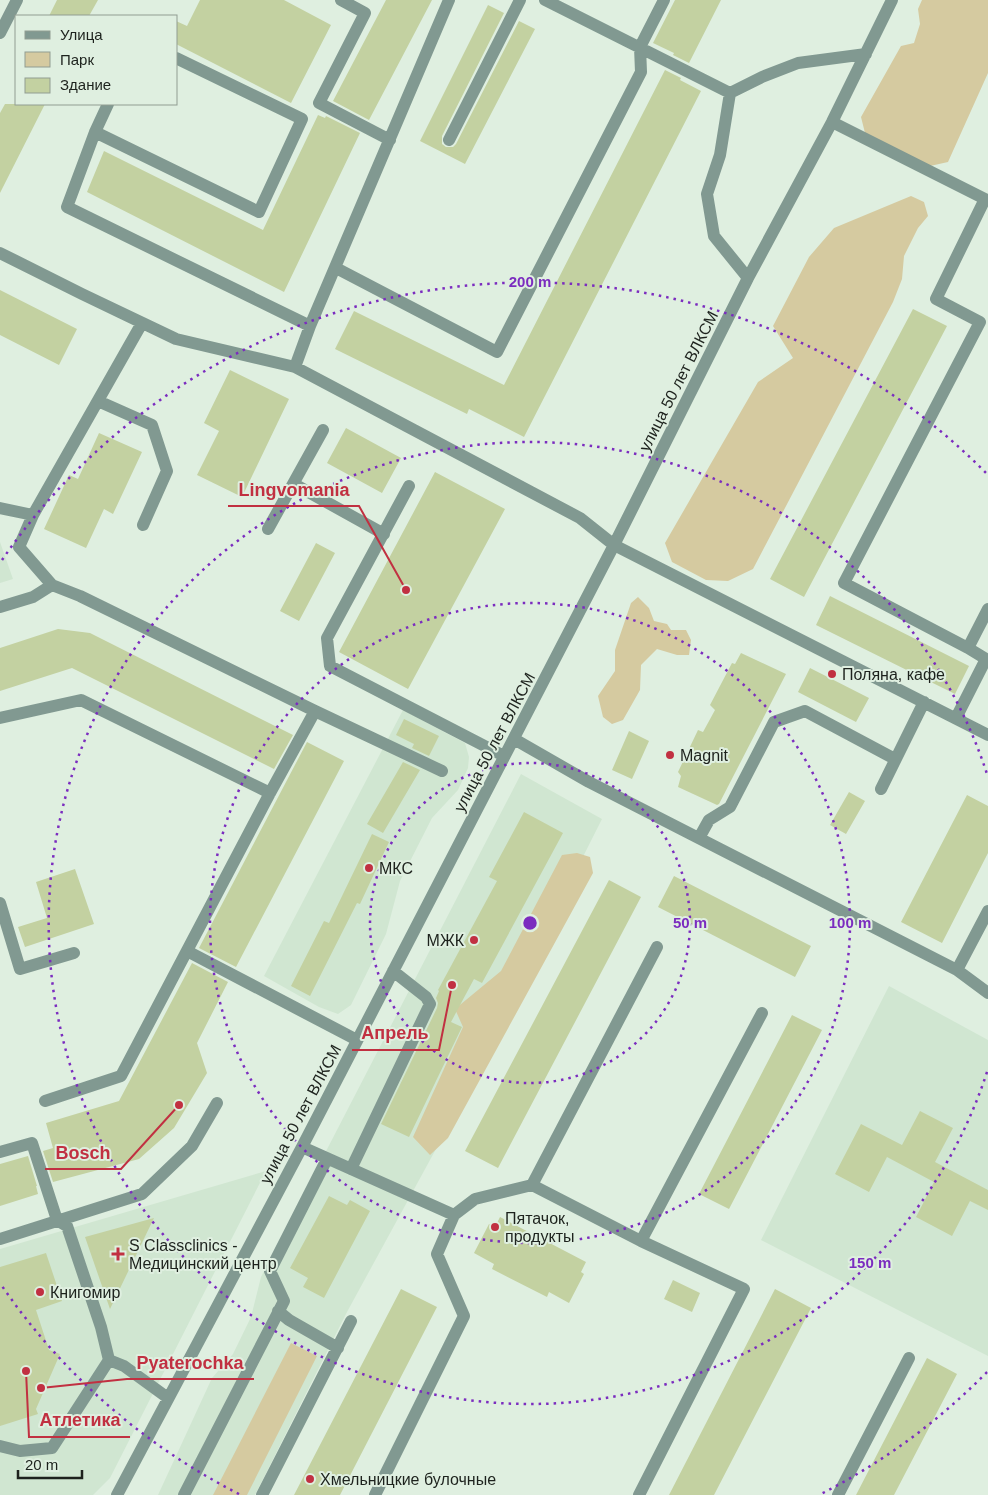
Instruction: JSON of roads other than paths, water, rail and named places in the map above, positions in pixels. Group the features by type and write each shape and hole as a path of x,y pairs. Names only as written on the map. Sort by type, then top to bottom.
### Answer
{"street":[{"path":"0,32 17,0"},
{"path":"341,0 364,12 319,103 390,140"},
{"path":"295,367 310,326 449,0"},
{"path":"449,140 520,0"},
{"path":"545,0 730,93"},
{"path":"336,268 497,352 642,72 640,47 664,0"},
{"name":"улица 50 лет ВЛКСМ","path":"118,1495 302,1147 514,739 748,278 832,122 892,0"},
{"path":"730,93 762,77 798,63 866,54"},
{"path":"95,132 259,212 302,119 178,59"},
{"path":"730,93 720,155 708,194 714,236 748,278"},
{"path":"108,105 95,132 67,207 310,326"},
{"path":"832,122 987,200 936,299 984,324 844,584 986,659 956,718"},
{"path":"0,253 176,339 295,367 580,518 614,545 988,734"},
{"path":"142,324 33,515 19,547 52,585 80,596 442,771"},
{"path":"98,401 152,425 167,471 143,525"},
{"path":"268,529 323,430"},
{"path":"294,484 384,534"},
{"path":"409,486 327,638 330,666 504,756"},
{"path":"0,508 33,515"},
{"path":"0,608 33,597 52,585"},
{"path":"968,648 988,609"},
{"path":"0,718 81,700 270,793"},
{"path":"881,789 924,702"},
{"path":"45,1101 121,1076 315,711"},
{"path":"698,838 709,820 730,806 774,722 805,711 895,759"},
{"path":"514,739 589,782 958,970 988,992"},
{"path":"0,903 20,969 74,952"},
{"path":"958,970 988,911"},
{"path":"532,1185 658,947"},
{"path":"187,951 357,1040"},
{"path":"351,1169 430,1004 426,997 393,971"},
{"path":"642,1241 762,1013"},
{"path":"0,1239 142,1194 192,1146 217,1103"},
{"path":"0,1152 32,1143 57,1220 67,1226 101,1327 109,1360 52,1448 20,1451 0,1446"},
{"path":"302,1147 454,1216"},
{"path":"184,1495 284,1301 270,1271 327,1158"},
{"path":"375,1495 464,1316 437,1254 454,1216 475,1198 532,1185 642,1241 744,1289 639,1495"},
{"path":"278,1311 289,1320 338,1348"},
{"path":"262,1495 351,1321"},
{"path":"838,1495 909,1358"},
{"path":"109,1360 124,1366 168,1398"}],"place":[{"name":"Lingvomania","path":"406,590"},
{"name":"Поляна, кафе","path":"832,674"},
{"name":"Magnit","path":"670,755"},
{"name":"МКС","path":"369,868"},
{"name":"МЖК","path":"474,940"},
{"name":"Апрель","path":"452,985"},
{"name":"Bosch","path":"179,1105"},
{"name":"Пятачок, продукты","path":"495,1227"},
{"name":"S Classclinics - Медицинский центр","path":"118,1254"},
{"name":"Книгомир","path":"40,1292"},
{"name":"Атлетика","path":"26,1371"},
{"name":"Pyaterochka","path":"41,1388"},
{"name":"Хмельницкие булочные","path":"310,1479"}]}
